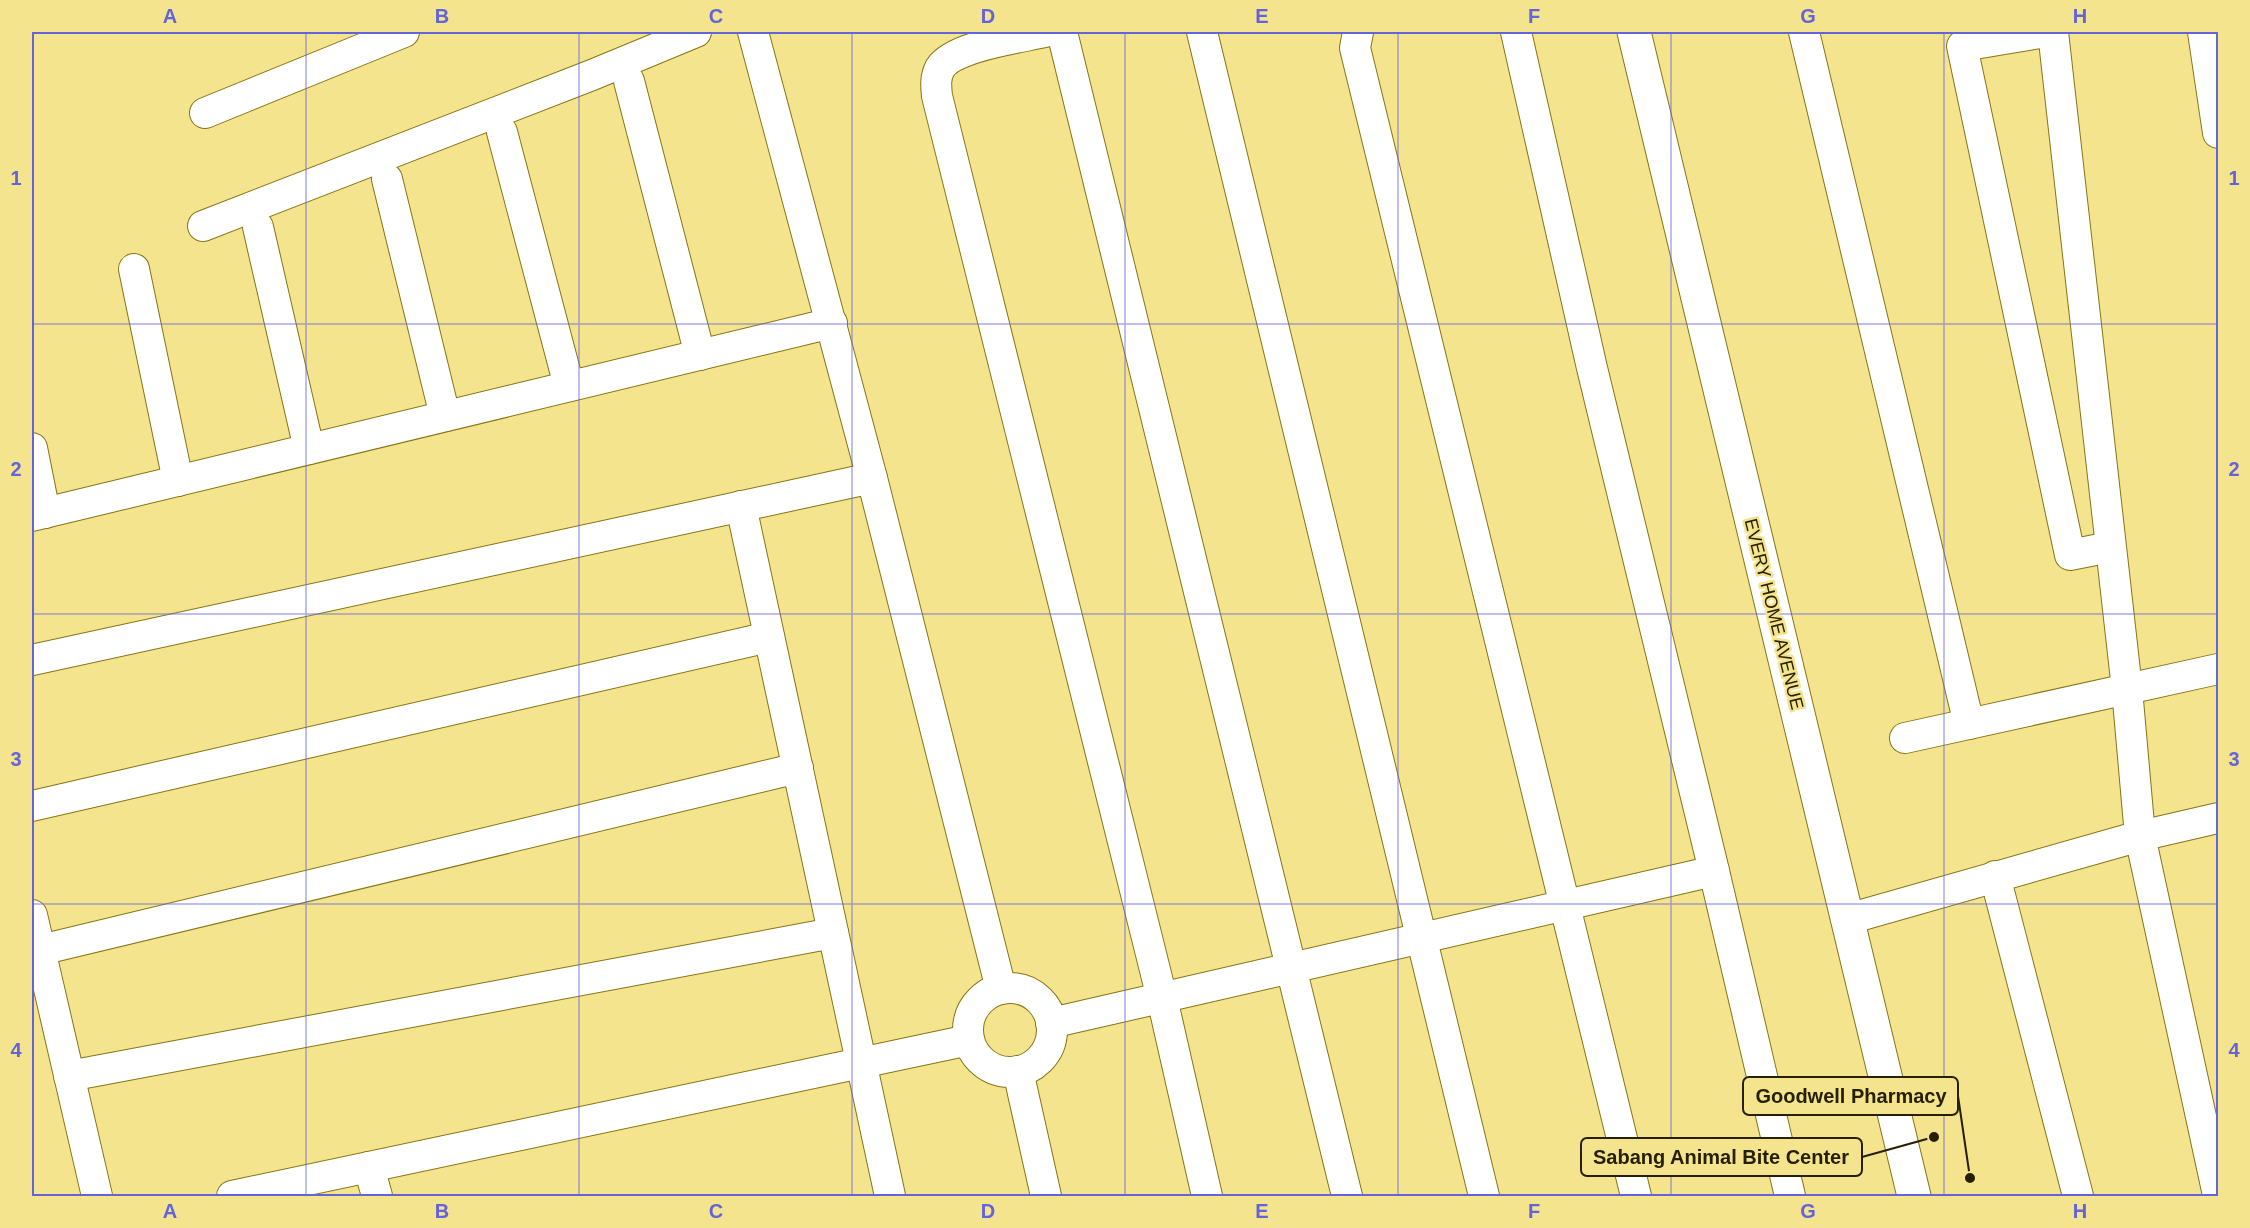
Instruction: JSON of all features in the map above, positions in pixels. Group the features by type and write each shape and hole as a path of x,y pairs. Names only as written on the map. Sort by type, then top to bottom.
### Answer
{"street":[{"path":"205,113 377,37 404,32"},
{"path":"202,226 592,75 696,32"},
{"path":"753,32 873,478 1001,989"},
{"path":"1045,32 966,50 952,56 940,68 935,81 937,96 1162,998 1207,1197"},
{"path":"1062,32 1347,1197"},
{"path":"1202,32 1484,1197"},
{"path":"1358,32 1355,48 1636,1197"},
{"path":"1516,32 1592,368 1714,871 1790,1197"},
{"name":"EVERY HOME AVENUE","path":"1634,32 1914,1197"},
{"path":"1804,32 1969,724"},
{"path":"2046,32 1962,46 2070,555 2110,547"},
{"path":"2053,32 2127,689 2140,836 2218,1195"},
{"path":"2203,32 2218,133"},
{"path":"629,81 700,355"},
{"path":"502,132 569,386"},
{"path":"387,179 445,416"},
{"path":"258,227 309,449"},
{"path":"134,269 178,481"},
{"path":"32,448 38,514 832,323"},
{"path":"32,660 873,478"},
{"path":"741,506 890,1197"},
{"path":"32,806 769,637"},
{"path":"1905,738 2218,669"},
{"path":"36,951 798,768"},
{"path":"1848,919 2140,836 2218,818"},
{"path":"1051,1023 1714,871"},
{"path":"1995,876 2078,1197"},
{"path":"32,915 36,951 69,1076 97,1197"},
{"path":"69,1076 833,933"},
{"path":"1001,989 1023,990 1034,995 1048,1012 1051,1023 1052,1036 1048,1048 1030,1067 1018,1071 1005,1072 993,1068 974,1052 969,1040 968,1029 974,1008 981,999 1001,989"},
{"path":"232,1197 969,1040"},
{"path":"1018,1071 1046,1197"},
{"path":"369,1167 376,1197"}],"place":[{"name":"Sabang Animal Bite Center","path":"1934,1137"},
{"name":"Goodwell Pharmacy","path":"1970,1178"}]}
